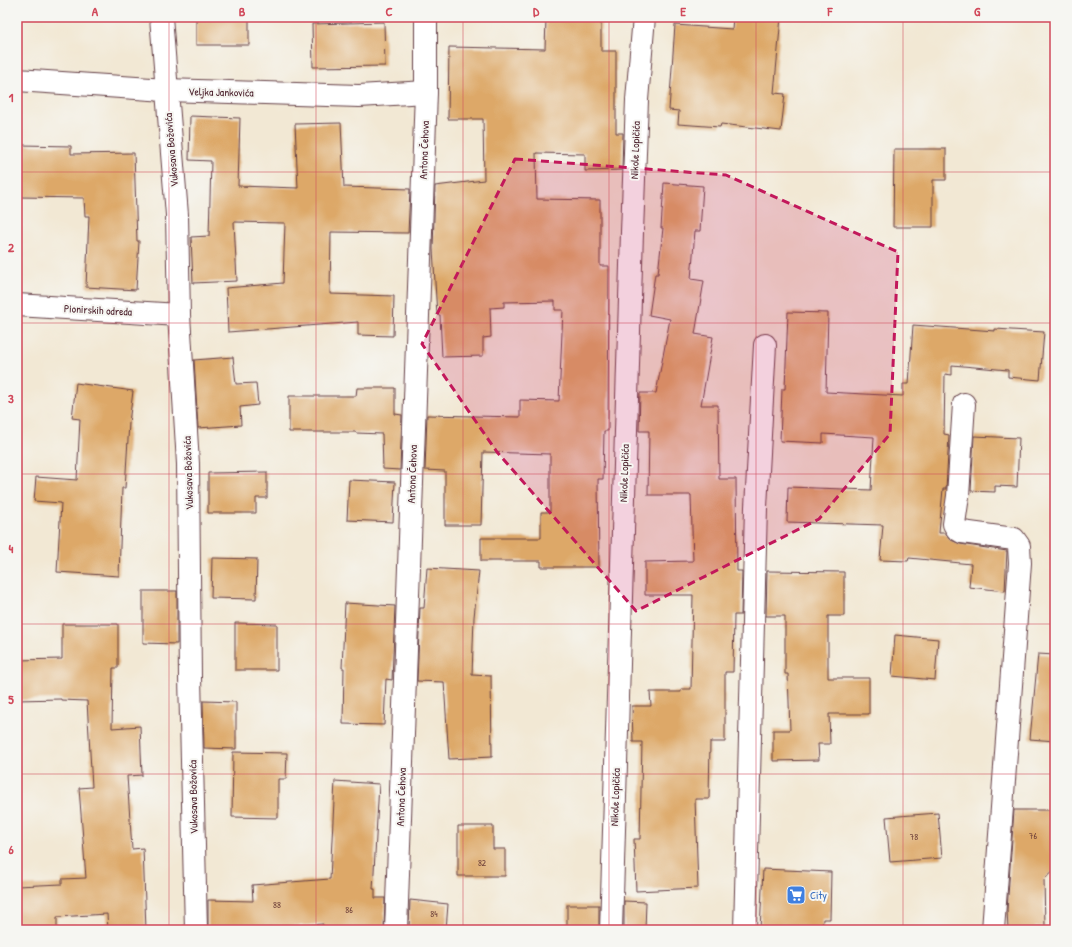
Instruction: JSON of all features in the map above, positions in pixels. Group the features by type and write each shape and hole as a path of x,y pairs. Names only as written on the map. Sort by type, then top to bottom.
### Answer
{"street":[{"name":"Vukosava Božovića","path":"161,17 177,215 179,315 189,479 190,677 196,930"},
{"name":"Antona Čehova","path":"396,930 426,92 426,17"},
{"name":"Nikole Lopičića","path":"612,930 632,239 637,100 644,17"},
{"name":"Veljka Jankovića","path":"17,80 166,90 359,96 426,92"},
{"name":"Pionirskih odreda","path":"17,305 179,315"},
{"path":"745,930 756,507 765,345"},
{"path":"964,404 958,496 954,524 957,529 962,532 1014,539 1019,546 1019,571 993,930"}],"highlighted area":[{"path":"515,159 726,175 898,252 890,434 819,519 636,611 497,452 422,344"}],"building":[{"path":"196,17 249,17 249,45 196,45"},
{"path":"733,17 781,17 774,93 785,94 781,131 721,124 720,127 678,124 679,111 669,110 675,25 732,29"},
{"path":"546,18 601,20 601,51 616,51 616,133 623,133 622,170 585,171 585,154 536,153 537,199 600,200 600,266 609,266 608,431 604,431 603,479 598,479 599,567 541,567 541,561 481,561 481,538 541,538 541,512 550,512 550,454 483,452 481,525 445,525 445,471 425,470 427,415 520,417 520,400 559,401 563,310 555,310 555,301 504,302 504,307 490,308 491,337 483,338 483,356 442,357 440,315 437,315 433,249 435,186 484,180 483,119 448,119 449,47 545,49"},
{"path":"384,22 385,66 313,67 312,24"},
{"path":"190,116 240,118 238,186 298,188 295,124 341,123 344,187 410,189 408,233 331,232 330,294 394,296 393,336 358,335 358,322 228,332 226,288 283,283 285,223 234,222 237,281 193,283 191,237 209,236 211,161 189,160"},
{"path":"21,145 71,146 71,154 134,153 137,241 139,241 136,290 86,287 89,216 85,216 84,198 20,197"},
{"path":"894,149 946,149 946,180 933,180 933,227 893,227"},
{"path":"664,183 703,186 700,231 695,231 691,279 704,281 695,334 713,337 701,405 718,405 719,479 736,479 737,571 742,571 741,615 734,615 733,672 725,672 725,742 710,742 709,799 695,799 698,888 636,891 634,839 640,839 642,742 633,742 632,706 651,706 650,692 681,692 681,689 691,689 693,595 645,595 645,562 693,561 691,495 648,495 649,431 639,431 640,393 656,393 670,319 649,315 655,274 658,274 663,228 661,228"},
{"path":"788,312 828,313 826,392 903,396 903,384 909,384 913,325 995,331 995,329 1044,332 1040,380 1008,377 1008,370 952,365 952,375 945,374 944,434 949,435 946,489 943,489 939,533 945,533 951,540 960,544 1007,551 1005,591 969,587 971,564 909,558 908,561 880,560 883,525 787,522 788,487 871,490 874,437 823,434 823,443 780,441 782,389 785,389"},
{"path":"233,357 236,384 256,383 258,405 240,407 241,425 198,428 194,360"},
{"path":"76,383 133,391 129,423 125,488 122,488 119,576 57,572 61,503 34,501 36,477 77,480 80,419 72,418"},
{"path":"357,388 395,388 395,414 402,415 400,470 383,469 382,434 356,432 289,432 289,396 356,396"},
{"path":"974,436 1019,438 1017,487 995,486 995,492 971,491"},
{"path":"267,472 267,498 256,498 256,513 208,513 208,473"},
{"path":"349,480 395,482 393,522 347,520"},
{"path":"212,558 257,559 256,599 211,598"},
{"path":"427,568 479,571 474,617 472,675 491,676 492,757 449,759 444,682 417,681 420,608 424,608"},
{"path":"767,571 844,572 844,616 828,616 828,678 869,678 869,714 829,714 830,744 818,744 819,760 773,761 773,730 790,730 788,674 785,674 785,616 766,616"},
{"path":"143,591 177,591 177,644 143,643"},
{"path":"345,603 395,606 392,680 386,679 384,725 343,724 344,668 342,668"},
{"path":"235,623 277,624 277,670 235,670"},
{"path":"62,624 118,624 118,668 113,668 112,728 140,726 142,775 127,776 132,849 143,848 146,930 108,930 107,914 57,917 57,930 17,930 17,886 62,884 62,879 86,878 79,788 92,787 87,701 61,699 17,700 17,660 62,659"},
{"path":"895,635 938,639 935,680 892,676"},
{"path":"1038,654 1055,655 1055,741 1030,739"},
{"path":"203,701 236,702 236,749 204,748"},
{"path":"233,752 287,753 286,779 278,779 278,818 232,817"},
{"path":"335,781 379,784 373,889 375,889 375,898 385,898 384,930 322,930 323,924 248,930 208,930 208,900 253,901 252,885 330,879"},
{"path":"1014,810 1055,810 1055,869 1044,879 1045,927 1036,927 1034,930 1008,930 1007,910"},
{"path":"938,813 942,858 890,862 886,817"},
{"path":"458,826 493,826 493,849 505,849 505,876 458,876"},
{"name":"City","path":"763,869 831,872 830,919 823,919 822,930 760,930"},
{"path":"410,900 448,904 446,930 409,930"},
{"path":"624,901 646,902 645,930 624,930"},
{"path":"567,905 599,905 599,930 567,930"}],"place":[{"name":"City","path":"796,895"}]}
